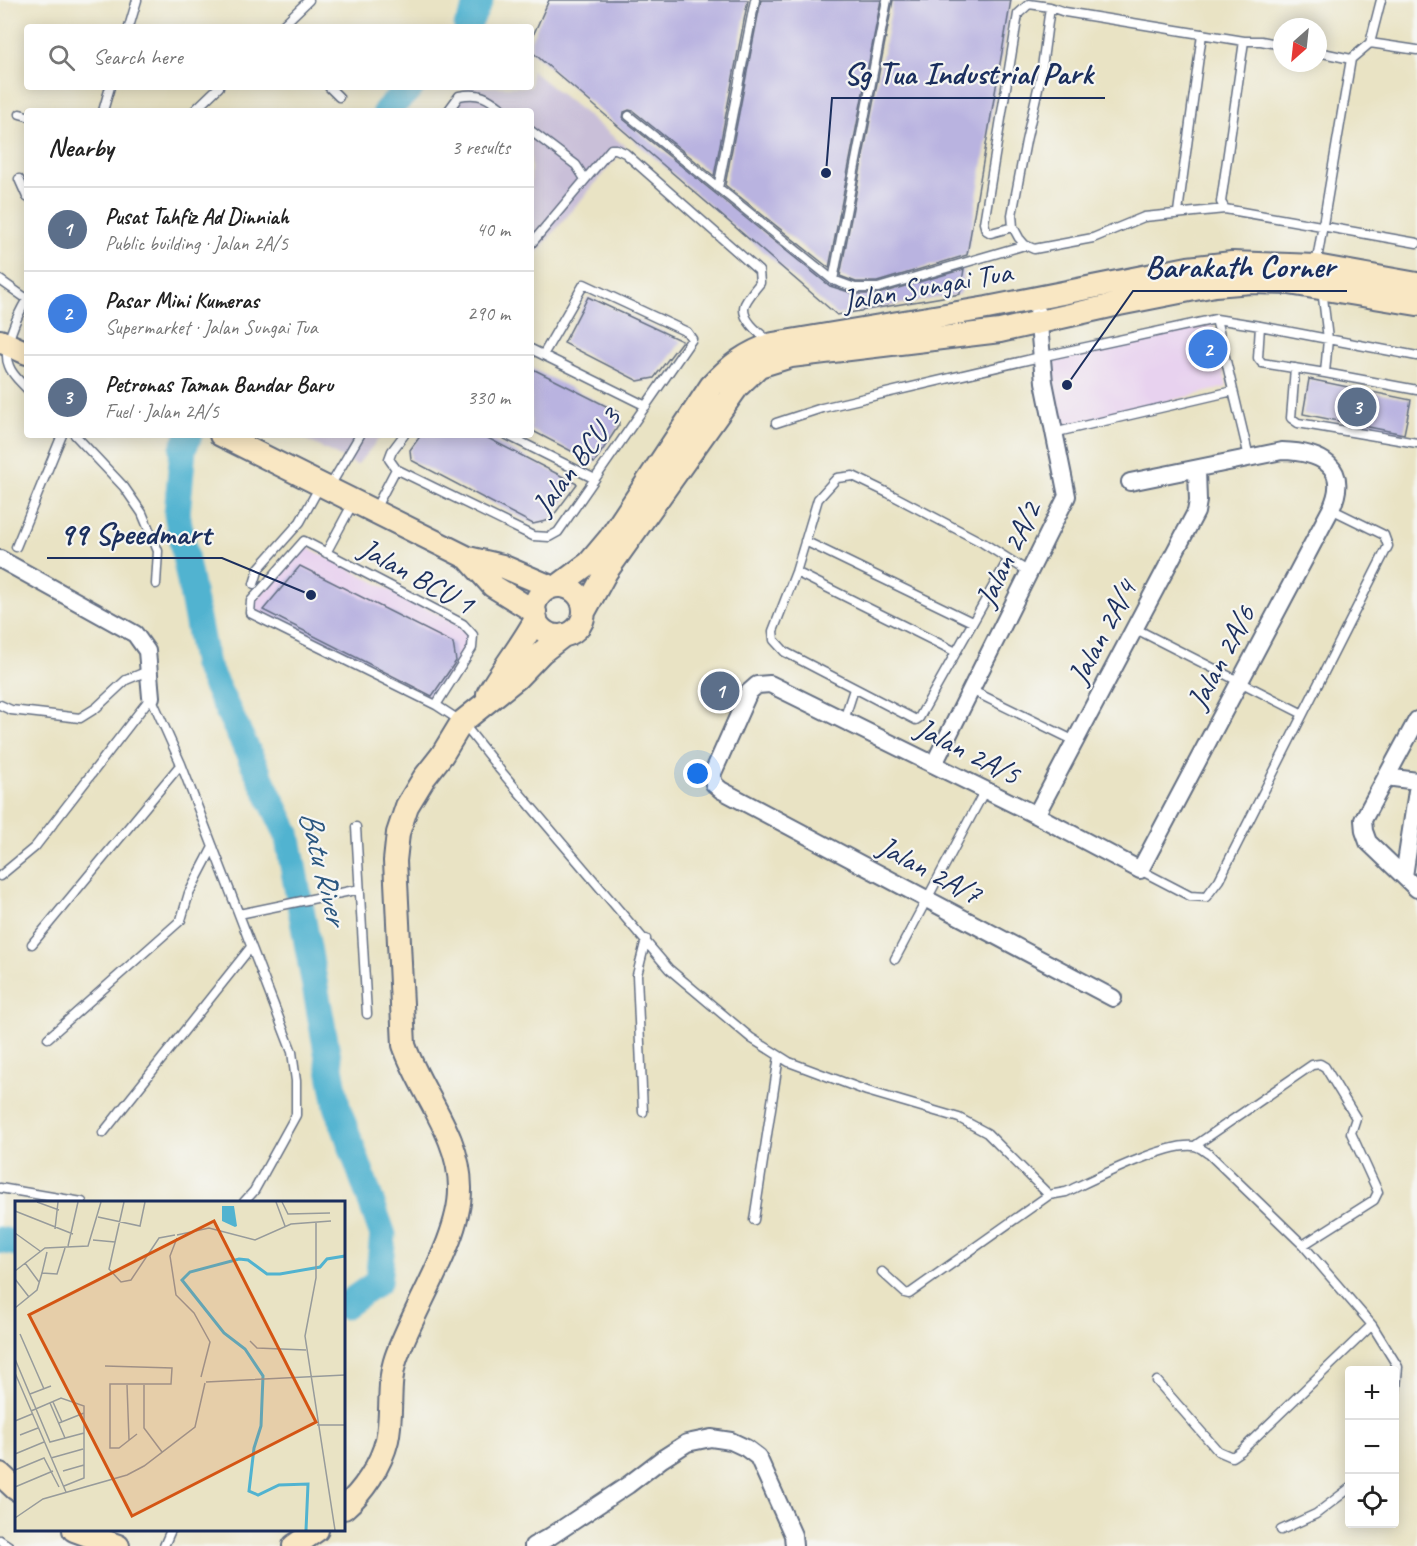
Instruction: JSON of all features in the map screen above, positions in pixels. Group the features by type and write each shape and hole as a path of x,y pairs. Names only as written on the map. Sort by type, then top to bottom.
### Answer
{"main road":[{"name":"Jalan Sungai Tua","path":"555,586 589,563 610,538 711,386 731,365 756,350 773,344 1013,303 1188,268 1232,263 1319,277 1417,284"},
{"name":"Jalan Sungai Tua","path":"584,612 606,572 738,386 759,366 822,351 999,331 1215,285 1251,282 1289,283 1319,277 1417,304"},
{"path":"229,438 468,558 502,566 555,586 567,587 580,596 584,612 579,627 542,652 517,678 462,722 407,806 398,833 395,871 404,1045 412,1069 445,1127 453,1148 460,1186 459,1207 448,1241 395,1361 387,1440 365,1484 345,1507"},
{"path":"468,558 493,586 535,615 544,630 550,634 564,635"},
{"path":"481,705 524,640 535,615 539,597 555,586"},
{"path":"0,1474 15,1488"}],"street":[{"name":"Jalan 2A/2","path":"1030,324 1035,298"},
{"name":"Jalan 2A/2","path":"934,764 1067,495 1062,464 1053,432 1041,357 1030,324 1013,303"},
{"name":"Jalan 2A/6","path":"1140,870 1335,500 1337,476 1333,468 1320,459 1296,452 1270,452 1249,456"},
{"path":"1130,482 1249,456"},
{"name":"Jalan 2A/4","path":"1036,815 1196,512 1197,469"},
{"path":"0,559 135,634 147,651 151,697"},
{"name":"Jalan 2A/5","path":"721,790 714,784 712,775 749,692 757,685 770,684 1036,815 1140,870"},
{"path":"1417,720 1363,819 1368,842 1417,889"},
{"path":"1386,777 1417,781"},
{"name":"Jalan 2A/7","path":"721,790 1113,998"},
{"path":"1404,876 1417,791"},
{"path":"533,1546 687,1443 711,1438 731,1441 758,1457 793,1535 794,1546"}],"lane":[{"path":"130,24 137,0"},
{"path":"285,24 308,0"},
{"path":"718,188 755,0"},
{"path":"833,280 887,0"},
{"path":"1325,373 1328,339 1319,277 1323,226 1351,59 1371,43 1381,0"},
{"path":"1013,227 991,232 986,230 984,223 1018,14 1029,4 1244,41 1273,43"},
{"path":"1025,246 1013,227 1012,215 1041,75 1050,7"},
{"path":"1178,212 1202,34"},
{"path":"1225,209 1221,202 1244,41"},
{"path":"1371,43 1417,50"},
{"path":"1327,54 1351,59"},
{"path":"104,108 109,90"},
{"path":"197,108 216,90"},
{"path":"332,90 339,97"},
{"path":"450,108 459,96 474,94 488,97 501,108"},
{"path":"629,116 833,280 855,288 878,288 1025,246 1034,249 1093,238 1144,217 1178,212 1225,209 1417,243"},
{"path":"534,133 576,165 585,179"},
{"path":"534,240 611,149 616,149 633,161 759,271 760,283 746,302 744,310 753,329 773,344"},
{"path":"19,179 24,190"},
{"path":"0,280 24,297"},
{"path":"543,355 584,284 687,332 693,339 646,406"},
{"path":"24,304 12,326 12,346 7,361 10,370 24,385"},
{"path":"776,423 822,408 1041,357 1216,320 1260,326 1417,356"},
{"path":"1216,320 1249,456"},
{"path":"1260,326 1258,358 1262,363 1417,390"},
{"name":"Jalan BCU 3","path":"396,469 533,536 549,537 558,532 646,406 534,350"},
{"path":"1295,368 1291,418 1298,423 1417,443"},
{"path":"1053,432 1233,391"},
{"path":"16,546 61,438"},
{"path":"78,438 124,487 142,513 158,551 156,584"},
{"path":"254,584 259,568 300,522 358,438"},
{"path":"374,511 396,469 389,459 402,438"},
{"path":"513,438 595,479"},
{"path":"1008,560 916,720 785,652 774,640 772,631 796,572 818,499 837,478 853,476 983,543 1029,572"},
{"path":"326,553 354,501"},
{"path":"1140,870 1190,896 1206,897 1219,880 1388,546 1384,535 1331,509"},
{"name":"Jalan BCU 1","path":"304,541 326,553 463,624 473,635 472,648 436,705 250,613 251,601 304,541"},
{"path":"805,541 972,622"},
{"path":"796,572 956,652"},
{"path":"1134,628 1303,714"},
{"path":"0,705 11,710 80,718 96,708 126,680 150,670"},
{"path":"844,720 854,689"},
{"path":"971,690 1075,741"},
{"path":"0,876 35,847 151,697 181,764 292,1052 296,1081 296,1115 254,1191 246,1201"},
{"path":"436,705 462,722 669,969 752,1038 789,1062 867,1091 959,1118 987,1132 1049,1195"},
{"path":"32,944 181,764"},
{"path":"895,959 985,790"},
{"path":"356,827 367,1014"},
{"path":"48,1038 181,920 189,893 213,847"},
{"path":"239,914 360,889"},
{"path":"644,1112 637,975 646,939"},
{"path":"104,1133 251,946"},
{"path":"754,1220 779,1056"},
{"path":"1196,1146 1312,1065 1320,1064 1325,1067 1356,1118 1351,1133 1378,1192 1374,1200 1303,1245"},
{"path":"882,1272 909,1294 1049,1195 1066,1192 1161,1151 1182,1146 1196,1146 1209,1154 1303,1245 1372,1325 1397,1366"},
{"path":"0,1188 71,1201"},
{"path":"1157,1381 1218,1451 1232,1457 1241,1451 1372,1325"},
{"path":"1281,1530 1316,1514 1345,1492"},
{"path":"164,1546 171,1531"},
{"path":"0,1540 9,1546"}],"shaded area":[{"path":"534,72 626,147 534,255 534,108 445,108 466,90 534,90"},
{"path":"1213,324 1227,387 1058,428 1046,360"},
{"path":"302,438 380,438 357,465"},
{"path":"305,546 460,626 469,637 468,648 435,701 254,610 255,601"}],"building":[{"path":"549,0 748,0 714,176 633,111 624,112 623,119 830,286 855,294 878,294 964,269 960,294 837,315 534,54 534,33"},
{"path":"761,0 881,0 829,268 725,185"},
{"path":"893,0 1011,0 967,255 877,282 856,282 840,276"},
{"path":"588,297 682,341 654,378 638,381 564,343"},
{"path":"534,370 618,412 619,425 594,463 534,432"},
{"path":"1309,379 1411,400 1404,434 1303,414"},
{"path":"419,438 488,438 577,484 550,520 533,524 411,460 410,450"},
{"path":"300,566 453,643 456,661 432,696 263,610"}],"waterway":[{"name":"Batu River","path":"468,24 480,0"},
{"name":"Batu River","path":"389,108 408,90"},
{"name":"Batu River","path":"188,438 183,449 177,514 206,665 287,833 337,1106 383,1235 378,1282 345,1305"},
{"name":"Batu River","path":"0,1240 15,1243"}],"place":[{"name":"Sg Tua Industrial Park","path":"826,173"},
{"name":"Pasar Mini Kumeras","path":"1208,349"},
{"name":"Barakath Corner","path":"1067,385"},
{"name":"Petronas Taman Bandar Baru","path":"1357,407"},
{"name":"99 Speedmart","path":"311,595"},
{"name":"Pusat Tahfiz Ad Dinniah","path":"720,691"}]}
